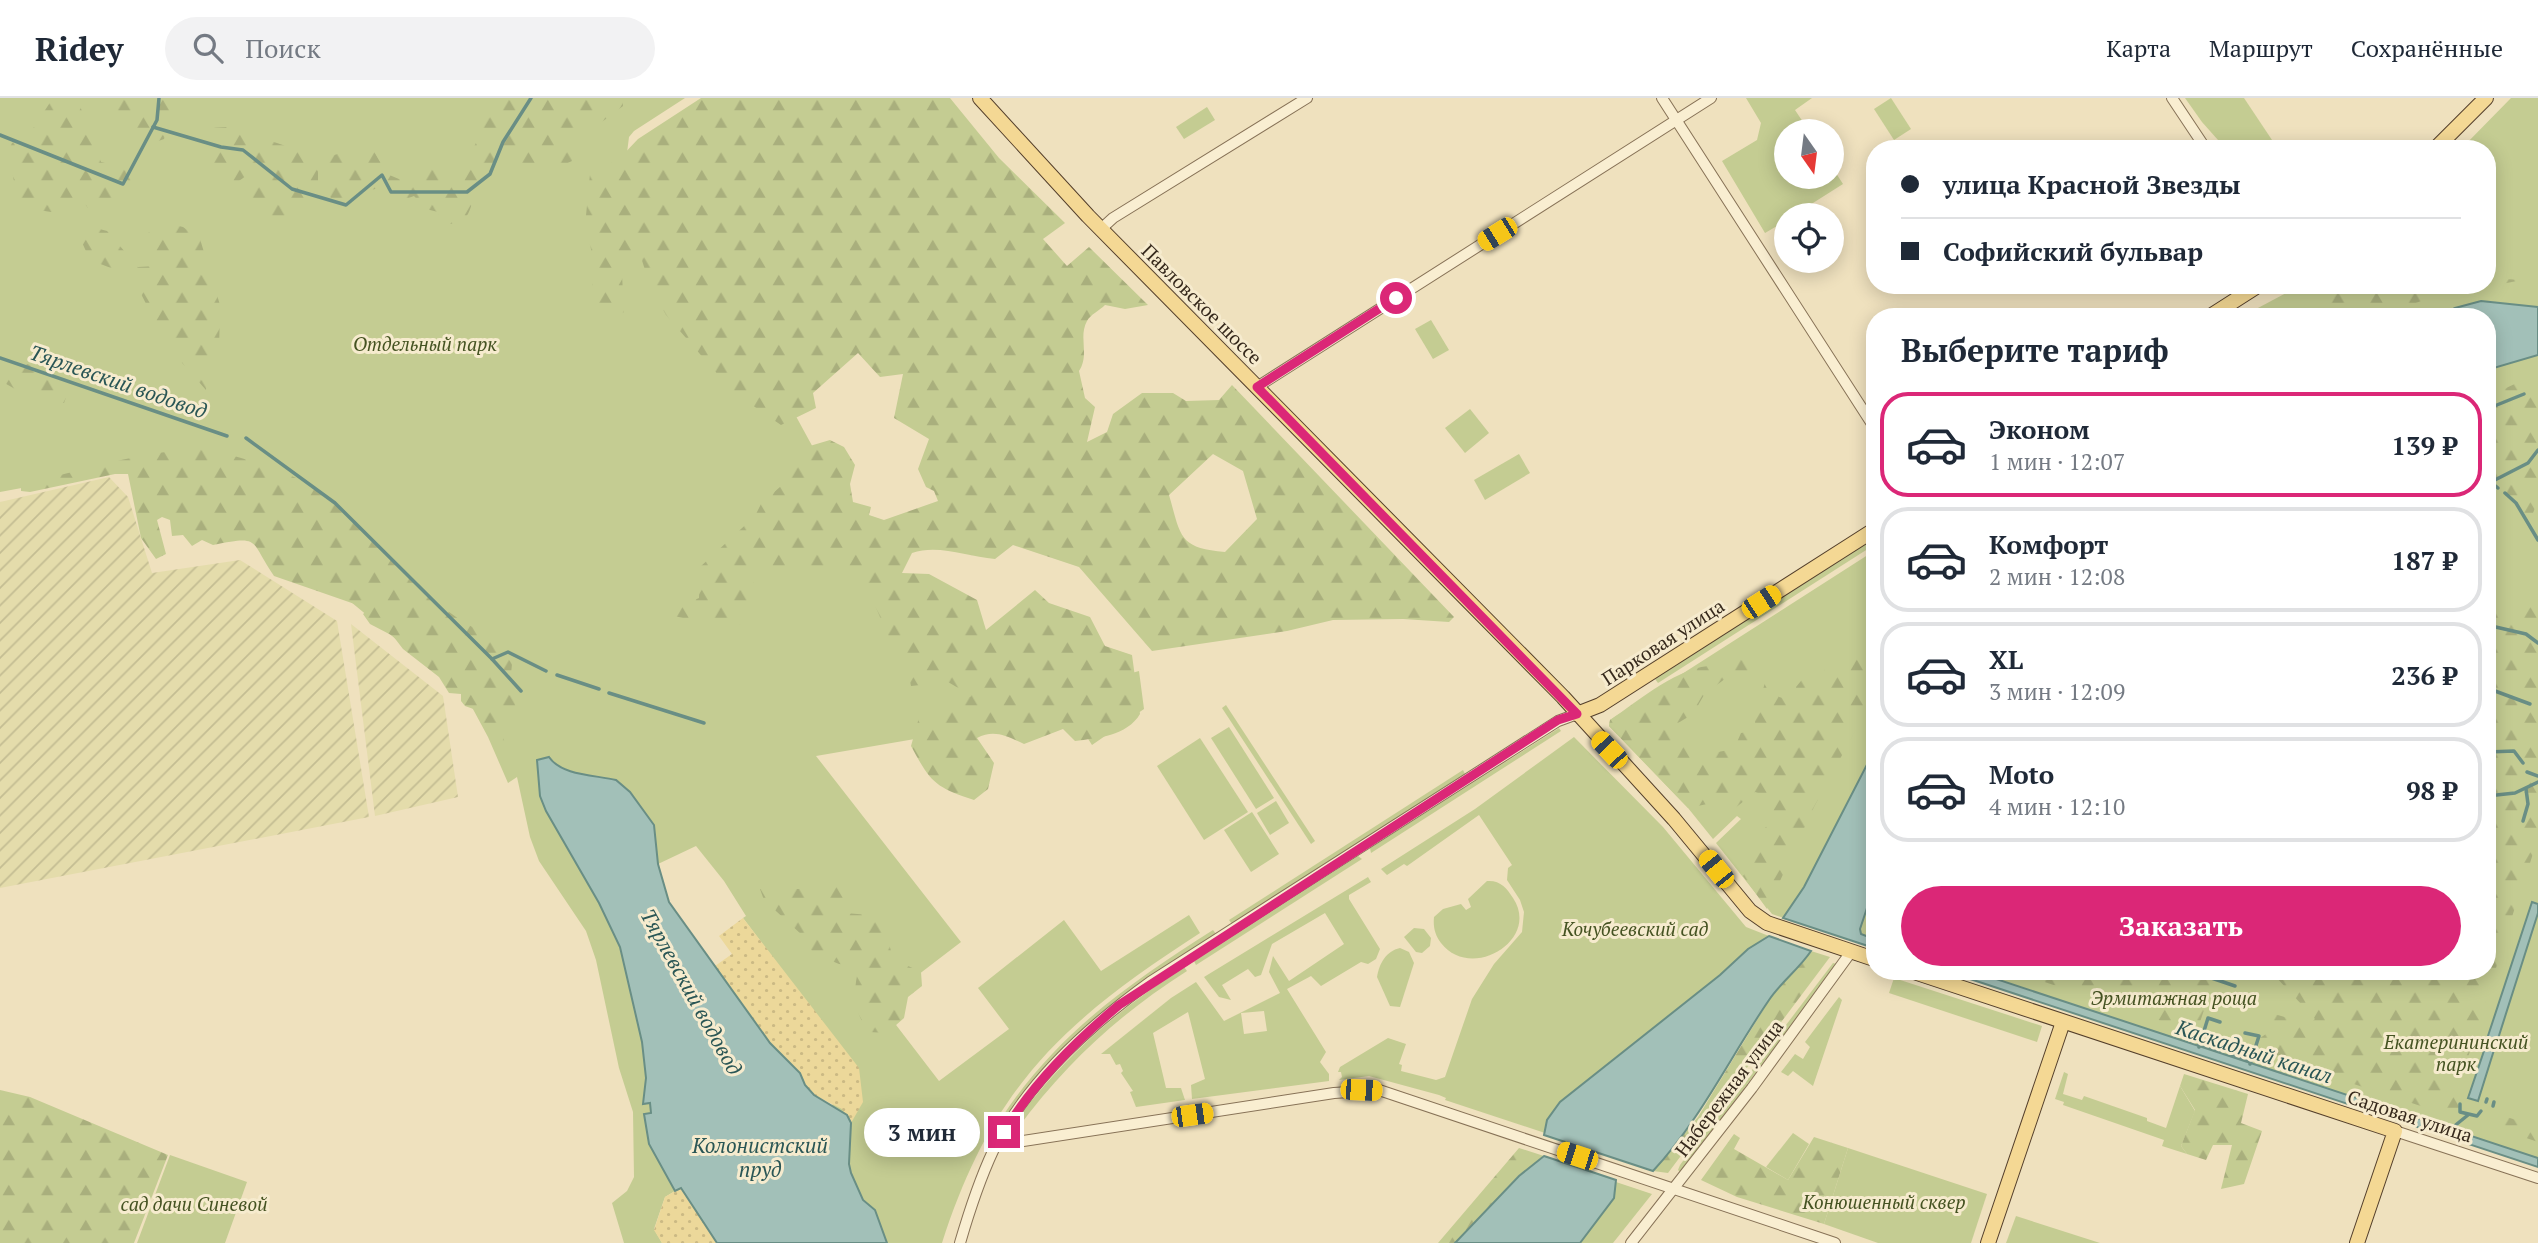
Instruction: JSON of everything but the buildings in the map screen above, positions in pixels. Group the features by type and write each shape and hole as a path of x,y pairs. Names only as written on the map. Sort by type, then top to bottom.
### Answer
{"main road":[{"name":"Павловское шоссе","path":"980,98 1101,229 1577,714"},
{"path":"2444,140 2486,98"},
{"path":"2223,308 2245,294"},
{"name":"Парковая улица","path":"1577,714 1600,705 1866,535"},
{"path":"1577,714 1674,819 1742,902 1762,920 1866,956"},
{"name":"Садовая улица","path":"1938,980 2395,1131"},
{"path":"1988,1243 2063,1022"},
{"path":"2357,1243 2395,1131"}],"street":[{"path":"1101,229 1114,218 1307,98"},
{"path":"1662,98 1866,415"},
{"path":"1257,387 1711,98"},
{"path":"2172,98 2200,140"},
{"path":"960,1243 997,1145 1028,1097 1072,1047 1119,1005 1558,720 1577,714"},
{"name":"Набережная улица","path":"1631,1243 1675,1189 1851,951"},
{"path":"997,1145 1361,1090 1394,1094 1835,1243"},
{"name":"Садовая улица","path":"2395,1131 2538,1178"}],"shaded area":[{"path":"109,477 128,497 152,573 240,560 337,621 369,817 0,888 0,502"},
{"path":"351,624 443,696 458,797 375,816"}],"green space":[{"name":"Отдельный парк","path":"0,98 685,98 634,131 629,137 627,153 859,347 792,409 857,528 903,600 1068,691 1139,671 1144,709 1092,745 1071,712 816,756 961,942 880,1004 939,1081 1009,1029 978,988 1064,920 1101,971 1189,915 1200,933 1109,996 1039,1062 1010,1099 985,1140 962,1188 942,1243 717,1243 680,1188 665,1197 654,1229 662,1243 624,1243 612,1203 627,1191 634,1177 633,1112 619,1068 596,960 586,931 539,861 530,837 517,777 508,783 467,698 178,459 0,492","holes":["696,846 724,881 746,916 743,918 795,987 833,1106 814,1095 805,1085 800,1073 770,1043 743,1006 669,902 658,864"]},
{"path":"53,98 77,98 101,162 125,168 135,189 114,209 88,208 79,196 51,212 26,208 16,191 8,152 12,143 30,133"},
{"path":"167,98 171,102 172,118 164,139 150,144 133,131 121,128 98,99"},
{"path":"474,98 622,98 623,106 586,134 578,120 574,131 572,161 561,166 553,161 540,168 498,166 489,183 476,189 467,216 458,222 442,225 438,212 426,209 414,196 406,199 382,187 361,193 348,208 335,205 325,188 322,173 334,155 365,147 374,151 387,174 406,182 424,170 462,165 475,145 487,117"},
{"path":"701,98 950,98 999,158 1065,223 1043,239 1067,266 1089,247 1148,305 1125,309 1105,305 1087,321 1084,358 1079,371 1085,398 1095,407 1087,442 1107,432 1113,414 1142,393 1173,393 1186,401 1219,400 1232,385 1454,617 1449,622 1403,619 1333,620 1287,631 1152,651 1079,567 1013,545 995,559 943,550 912,553 902,573 929,574 977,600 986,630 1035,590 1049,603 1090,617 1105,646 1132,655 1140,714 1120,731 1084,740 1075,741 1063,729 1024,744 1001,735 983,735 977,738 994,763 988,789 974,800 942,787 929,776 911,746 920,714 972,696 948,682 911,686 905,659 890,640 863,578 848,569 803,568 789,573 772,566 751,564 756,606 741,625 709,624 670,615 679,607 699,598 700,567 755,516 761,504 790,478 787,463 803,448 830,440 844,447 855,465 850,484 853,502 871,507 869,515 884,520 938,501 934,491 926,487 918,469 929,439 894,418 903,374 880,377 858,353 813,393 816,408 781,425 733,392 666,315 650,286 640,254 621,256 624,312 608,322 593,314 591,249 585,226 590,174 619,159 638,139","holes":["1213,454 1243,471 1257,519 1225,552 1190,543 1176,521 1169,495"]},
{"path":"1746,98 1812,98 1795,110 1801,119 1774,119 1774,189 1835,189 1813,203 1774,203 1774,228 1765,233 1722,161 1757,140 1761,123"},
{"path":"1891,98 1911,129 1894,140 1874,109"},
{"path":"2185,98 2244,98 2272,140 2218,140"},
{"name":"Екатерининский парк","path":"2511,98 2538,98 2538,1167 1973,980 2496,980 2496,308 2258,308 2284,294 2496,294 2496,140 2470,140"},
{"path":"1207,107 1215,120 1184,139 1176,127"},
{"path":"243,126 251,137 288,147 305,156 318,168 318,186 305,190 311,206 298,219 287,224 268,225 257,213 246,176 233,185 214,183 207,156 210,128"},
{"path":"170,224 183,227 200,239 220,305 219,352 208,355 206,390 168,347 137,286 124,273 90,260 80,238 92,227 107,231 138,267 157,266 148,233"},
{"path":"2496,279 2522,280 2496,285"},
{"path":"2330,294 2450,294 2404,308 2308,308"},
{"path":"1431,320 1449,350 1433,359 1415,329"},
{"path":"0,355 66,377 70,386 64,403 30,395 0,380"},
{"path":"2538,373 2537,503 2533,513 2519,516 2512,512 2507,499 2496,497 2496,393"},
{"path":"1470,409 1489,433 1465,453 1445,428"},
{"path":"205,449 264,466 320,491 341,507 436,601 480,631 483,640 490,639 494,634 513,646 514,652 509,659 512,664 510,684 519,720 500,725 509,759 506,763 496,741 484,726 479,711 465,706 461,701 461,694 449,693 439,677 403,649 393,636 370,624 363,614 369,609 274,576 253,543 240,541 213,545 202,540 192,546 183,535 172,536 170,520 162,517 157,520 166,554 156,559 141,538 128,474 115,474 30,492 21,491 21,485 112,462 158,453"},
{"path":"1519,454 1530,473 1485,500 1474,480"},
{"path":"1866,544 1866,550 1658,683 1655,679"},
{"path":"1866,556 1866,945 1772,914 1716,843 1741,819 1737,816 1713,839 1688,808 1609,726 1610,720"},
{"path":"2538,581 2538,838 2522,888 2496,879 2496,606 2510,605 2529,598"},
{"path":"1866,651 1866,711 1814,807 1767,909 1743,876 1754,862 1757,845 1766,842 1764,830 1773,810 1770,797 1755,792 1734,809 1712,803 1688,808 1609,726 1610,720 1678,675 1693,669 1722,666 1734,659 1749,660 1754,665 1751,676 1744,679 1726,678 1704,695 1693,714 1678,723 1688,750 1707,761 1718,752 1734,749 1741,733 1755,730 1755,714 1765,683 1772,682 1779,697 1792,700 1797,698 1796,687 1805,676 1821,675 1828,665 1842,662 1845,652"},
{"path":"1226,705 1315,841 1311,844 1222,708"},
{"path":"1229,727 1274,798 1256,809 1211,738"},
{"path":"1559,728 1561,731 1371,853 1370,848"},
{"name":"Кочубеевский сад","path":"1574,737 1663,827 1746,927 1769,936 1748,949 1720,975 1560,1102 1545,1133 1445,1100 1446,1098 1439,1095 1369,1076 1339,1080 1342,1077 1341,1072 1338,1072 1340,1067 1388,1038 1406,1044 1399,1064 1402,1065 1401,1071 1436,1080 1445,1077 1472,999 1494,964 1522,932 1524,912 1507,880 1508,868 1512,865 1479,815 1407,866 1404,864 1387,875 1381,869 1475,809"},
{"path":"1200,738 1248,812 1204,840 1157,766"},
{"path":"1463,770 1465,774 1232,924 1229,920"},
{"path":"1276,801 1289,823 1270,835 1257,813"},
{"path":"1252,812 1279,854 1251,872 1224,830"},
{"path":"1358,856 1362,859 1196,965 1194,961"},
{"path":"1368,877 1371,882 1349,895 1349,899 1380,949 1376,959 1368,964 1361,962 1321,986 1311,976 1287,989 1326,1052 1320,1062 1329,1074 1329,1081 1192,1099 1191,1085 1205,1079 1188,1012 1153,1033 1166,1088 1181,1088 1185,1100 1136,1107 1130,1092 1133,1091 1121,1073 1123,1071 1120,1064 1116,1065 1110,1054 1101,1054 1171,998 1196,982 1224,1021 1280,993 1269,972 1273,956 1289,981 1344,944 1325,913 1272,944 1261,975 1255,977 1248,969 1222,985 1231,1000 1219,997 1204,977","holes":["1264,1011 1267,1031 1244,1034 1241,1013"]},
{"path":"1487,881 1499,883 1511,894 1519,914 1518,928 1510,941 1499,951 1484,957 1469,958 1454,954 1437,937 1434,917 1443,909 1461,904 1466,910 1471,907 1468,899"},
{"path":"846,885 845,913 882,916 893,959 921,972 922,986 908,997 904,1018 887,1033 869,1032 859,1016 855,993 859,966 839,964 813,953 802,935 764,900 760,889 825,889"},
{"name":"Эрмитажная роща","path":"2496,894 2517,901 2496,968"},
{"path":"1414,928 1424,929 1431,938 1430,946 1422,953 1416,952 1404,937"},
{"path":"1213,930 1216,934 1120,1000 1064,1049 1038,1076 992,1141 987,1141 1034,1075 1086,1021 1146,974"},
{"path":"1400,948 1409,952 1414,963 1400,1007 1390,1006 1377,977 1384,959"},
{"path":"1811,951 1830,957 1668,1173 1653,1171 1698,1117 1771,997"},
{"path":"1833,963 1837,964 1681,1173 1678,1170 1680,1165"},
{"path":"1184,967 1187,971 1138,1005 1074,1061 1017,1129 1024,1109 1088,1040 1125,1009"},
{"path":"1893,980 1900,980 2042,1026 2037,1042 1889,993"},
{"name":"Эрмитажная роща","path":"2039,980 2233,980 2228,985 2224,999 2205,1007 2200,1022 2195,1026 2173,1025"},
{"name":"Эрмитажная роща","path":"2279,980 2492,980 2455,1099 2462,1105 2460,1111 2439,1112 2253,1051 2257,1040 2266,1034 2264,1011 2309,1024 2315,1019"},
{"path":"1839,997 1842,1000 1813,1086 1793,1071 1788,1076 1781,1072 1795,1054 1803,1059 1810,1047 1805,1042"},
{"path":"2064,1072 2068,1074 2063,1094 2082,1100 2084,1096 2147,1118 2147,1121 2166,1128 2180,1086 2195,1111 2181,1146 2187,1154 2162,1146 2164,1140 2063,1105 2064,1102 2055,1099"},
{"path":"2184,1074 2248,1094 2241,1123 2262,1131 2244,1184 2221,1189 2232,1145 2213,1145 2206,1160 2187,1154 2181,1146 2195,1110 2180,1086"},
{"path":"0,1090 30,1097 168,1155 134,1243 0,1243"},
{"path":"2491,1112 2538,1127 2538,1142 2491,1126 2487,1121"},
{"path":"1793,1133 1809,1144 1788,1180 1766,1167"},
{"path":"1734,1134 1740,1138 1734,1149 1788,1180 1814,1137 1848,1148 1824,1224 1737,1197 1701,1180"},
{"path":"1519,1148 1544,1156 1518,1176 1455,1243 1438,1243"},
{"name":"Конюшенный сквер","path":"1848,1148 1987,1194 1971,1243 1878,1243 1824,1224"},
{"name":"сад дачи Синевой","path":"170,1155 247,1182 225,1243 137,1243"},
{"path":"1616,1182 1652,1194 1613,1243 1580,1243 1614,1198"},
{"name":"Конюшенный сквер","path":"2016,1216 2100,1243 2006,1243"}],"sand":[{"path":"743,918 859,1068 863,1102 851,1123 842,1109 814,1095 805,1085 800,1073 770,1043 715,966 732,954 719,936"},
{"path":"680,1188 717,1243 662,1243 654,1230 665,1197"}],"water":[{"path":"2481,301 2538,307 2538,355 2496,367 2496,308 2455,308"},
{"name":"Колонистский пруд","path":"549,757 562,768 616,780 630,792 654,825 658,864 669,902 770,1043 800,1073 805,1085 814,1095 847,1115 851,1123 851,1173 863,1200 875,1210 887,1243 717,1243 681,1188 675,1191 649,1144 644,1114 651,1113 650,1103 643,1104 646,1078 642,1042 620,947 540,796 537,760"},
{"path":"1866,767 1866,911 1860,929 1861,934 1866,936 1866,945 1783,918 1804,887"},
{"path":"2532,902 2538,904 2538,913 2496,1045 2486,1042"},
{"path":"1769,936 1811,951 1769,1000 1701,1109 1653,1171 1544,1135 1547,1120 1560,1102 1720,975 1748,949"},
{"path":"1973,980 1999,980 2538,1158 2538,1167"},
{"path":"2485,1048 2494,1050 2478,1101 2468,1098"},
{"path":"1544,1156 1616,1180 1614,1198 1580,1243 1455,1243 1519,1176"}],"waterway":[{"path":"0,135 123,184 157,120 159,98"},
{"path":"153,127 221,147 243,150 292,189 346,205 382,175 391,192 467,192 490,174 503,142 531,98"},
{"name":"Тярлевский водовод","path":"0,358 227,436"},
{"path":"2496,405 2524,394"},
{"name":"Тярлевский водовод","path":"246,438 335,503 521,691"},
{"path":"2496,479 2528,463 2538,450"},
{"path":"2505,493 2516,503 2538,540"},
{"path":"2496,627 2526,634 2538,643"},
{"path":"492,659 508,652 546,671"},
{"path":"557,675 599,689"},
{"path":"2496,691 2530,704"},
{"path":"609,693 704,723"},
{"path":"2496,752 2514,751 2523,763"},
{"path":"2527,772 2538,776"},
{"path":"2496,795 2515,793 2538,782"},
{"path":"2523,821 2528,804 2526,789"},
{"path":"2217,980 2235,986"},
{"name":"Каскадный канал","path":"2199,1047 2208,1018 2220,1022"},
{"name":"Каскадный канал","path":"2245,1033 2259,1036 2250,1064"},
{"name":"Каскадный канал","path":"2199,1044 2219,1051"},
{"name":"Каскадный канал","path":"2231,1054 2251,1061"},
{"path":"2493,1106 2494,1102"},
{"path":"2460,1104 2460,1112 2477,1116 2481,1111"},
{"path":"2447,1132 2468,1115"}],"route":[{"path":"1004,1132 1028,1097 1072,1047 1119,1005 1150,982 1558,720 1577,714 1257,387 1396,298"}]}
